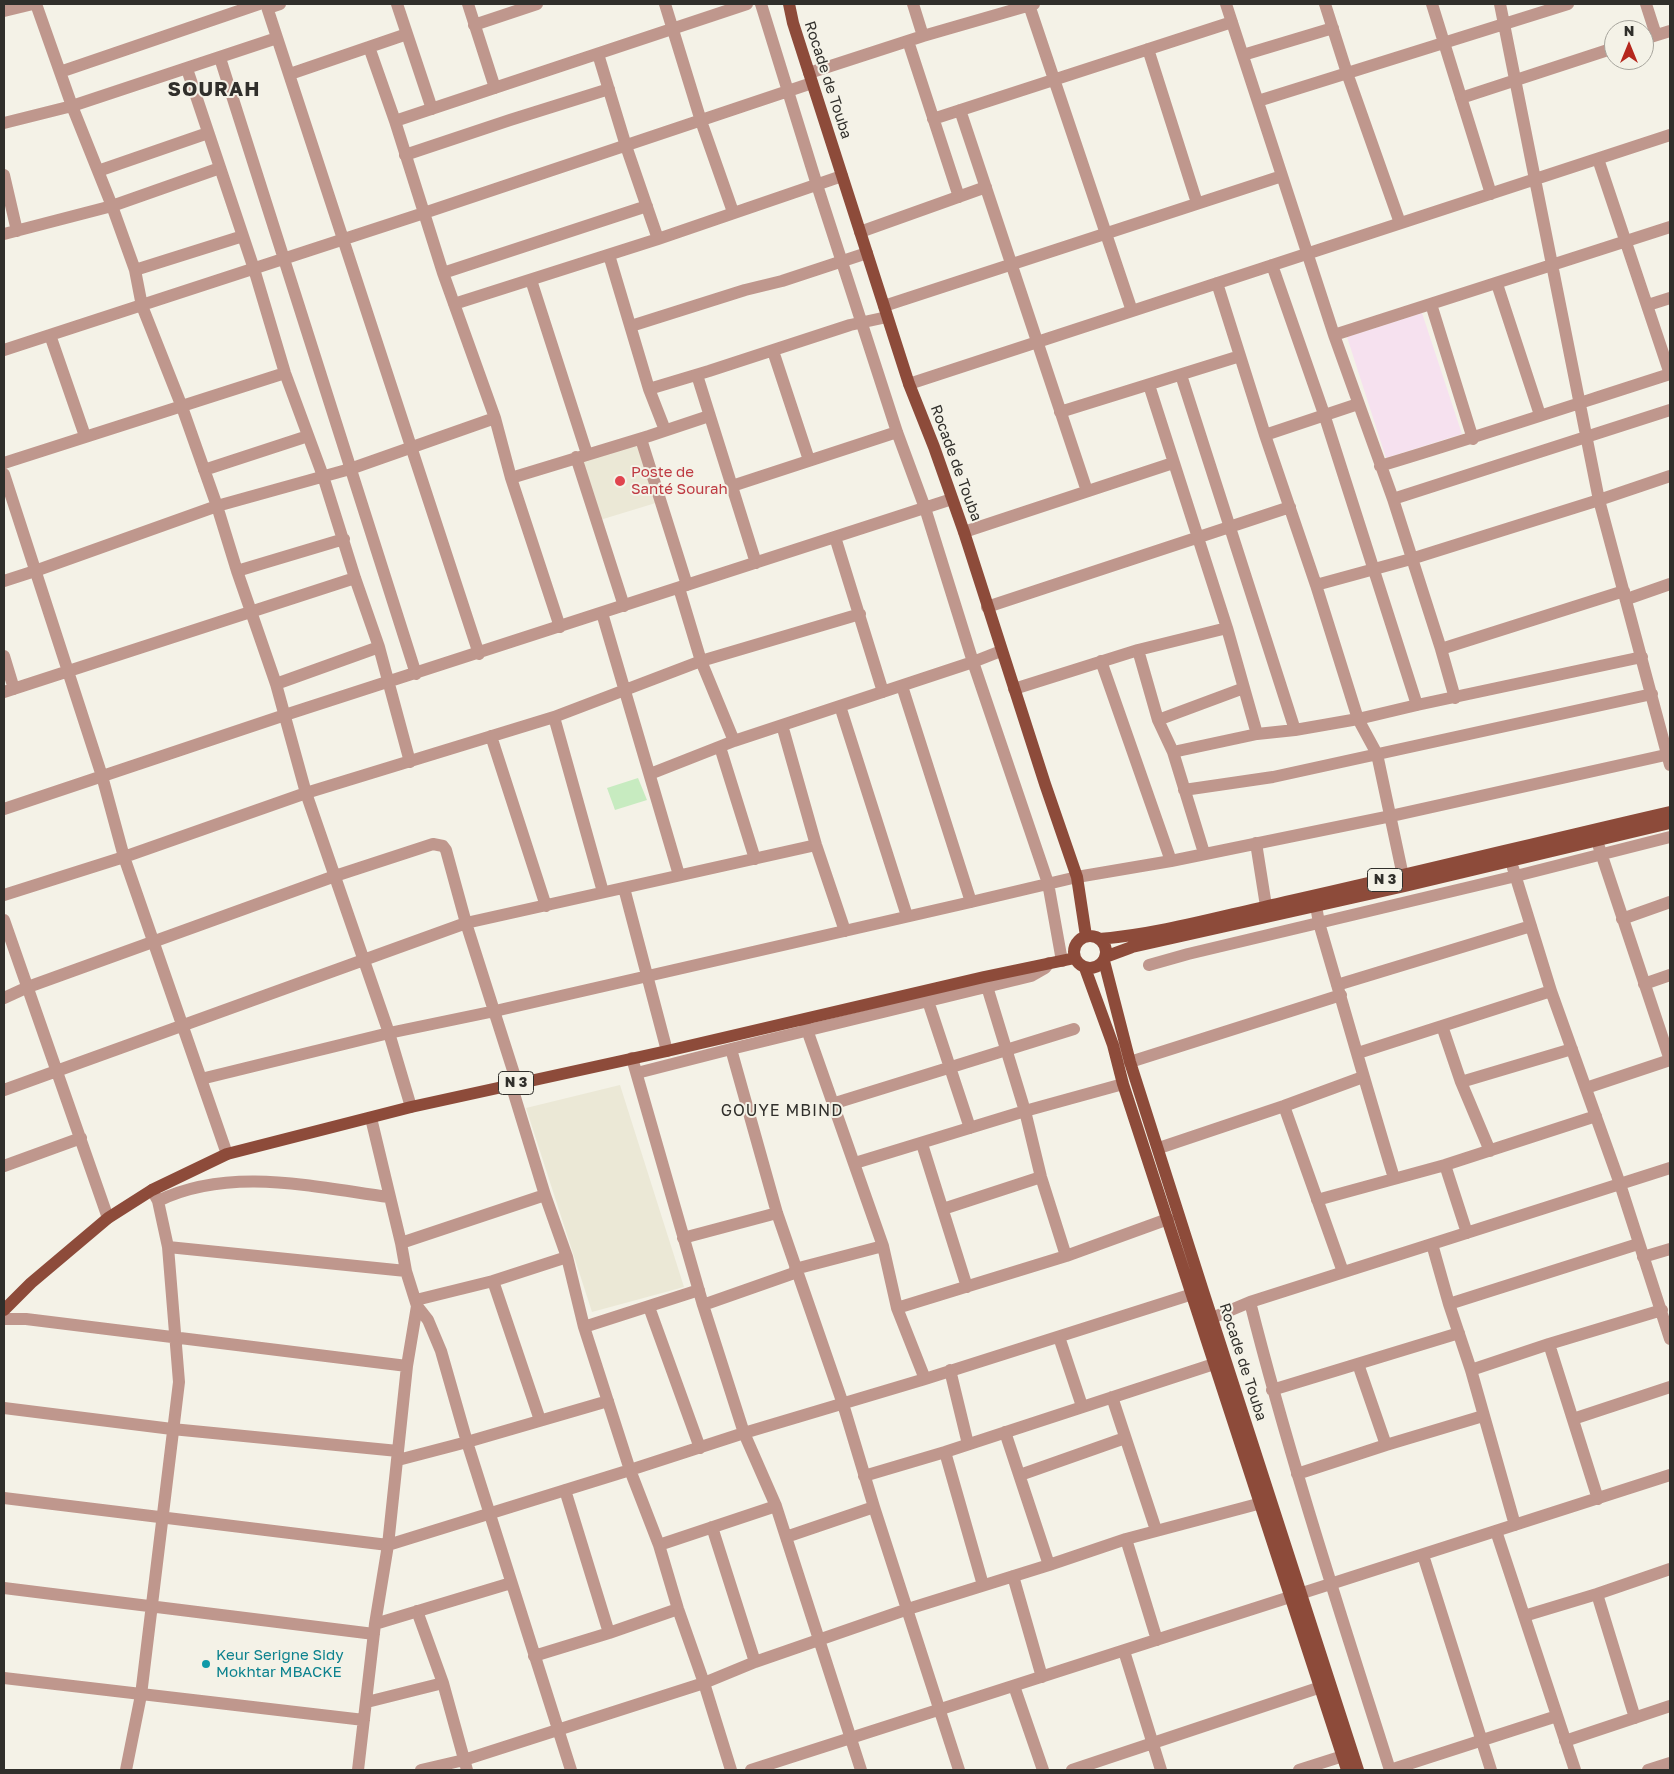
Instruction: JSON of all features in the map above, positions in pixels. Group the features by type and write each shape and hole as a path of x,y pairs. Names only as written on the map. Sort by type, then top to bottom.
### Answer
{"main road":[{"name":"Rocade de Touba","path":"789,4 810,78 909,384 964,532 1001,651 1077,877 1086,936"},
{"name":"N 3","path":"1099,939 1130,936 1403,876 1670,812"},
{"name":"N 3","path":"1104,959 1132,947 1405,886 1670,823"},
{"path":"1086,936 1099,939 1105,947 1104,959 1094,969 1085,968 1068,959 1074,952 1075,944 1086,936"},
{"name":"N 3","path":"4,1310 31,1283 108,1218 152,1190 227,1154 411,1107 514,1084 632,1058 806,1025 985,982 1068,959"},
{"name":"Rocade de Touba","path":"1104,959 1130,1062 1159,1148 1198,1293 1214,1364 1266,1502"},
{"name":"Rocade de Touba","path":"1085,968 1113,1045 1123,1084 1168,1219 1198,1293 1212,1318 1266,1502 1296,1596 1358,1770"},
{"name":"Rocade de Touba","path":"1296,1596 1321,1687 1347,1770"}],"street":[{"path":"4,11 34,4 112,206 135,270 142,306 182,407 217,506 276,684 306,793 389,1033 411,1107"},
{"path":"397,4 432,109"},
{"path":"468,4 495,88"},
{"path":"474,25 523,6 537,4"},
{"path":"666,4 701,121 733,212"},
{"path":"395,121 747,4"},
{"path":"761,4 787,91 897,432 925,508 973,662 1048,883 1068,959"},
{"path":"913,4 923,36"},
{"path":"1226,4 1334,334 1393,499 1455,698"},
{"path":"1325,4 1347,73 1400,223"},
{"path":"1432,4 1491,194"},
{"path":"201,1078 389,1033 495,1011 1048,883 1171,861 1669,758 1599,500 1578,403 1500,4"},
{"path":"1258,101 1568,4"},
{"path":"1646,4 1648,20"},
{"path":"60,72 268,5 479,654"},
{"path":"4,350 701,121 787,91 810,78 908,41 1031,5 1054,80 1132,312"},
{"path":"934,118 1232,22"},
{"path":"1243,55 1333,28"},
{"path":"1654,36 1670,31"},
{"path":"290,74 407,34"},
{"path":"4,123 72,106 278,38"},
{"path":"908,41 959,196"},
{"path":"369,47 395,121 443,273 495,418 511,478 560,627"},
{"path":"1148,49 1197,203"},
{"path":"1461,98 1604,51"},
{"path":"598,54 626,146 658,239"},
{"path":"220,58 286,258 350,469 416,674"},
{"path":"187,69 254,269 285,373 324,476 355,578 379,647 410,762"},
{"path":"405,155 609,89"},
{"path":"960,110 1087,491"},
{"path":"98,171 208,133"},
{"path":"909,384 1670,135"},
{"path":"1380,466 1474,438 1670,374 1598,159"},
{"path":"4,234 112,206 220,168"},
{"path":"4,175 17,230"},
{"path":"454,304 658,239 842,176"},
{"path":"648,389 862,322 1012,265 1106,232 1282,176"},
{"path":"860,232 986,187"},
{"path":"443,273 647,206"},
{"path":"1334,334 1497,284 1670,227"},
{"path":"135,270 243,236"},
{"path":"631,326 745,290 782,281 867,253"},
{"path":"609,255 648,389 666,430"},
{"path":"1272,265 1324,414 1417,705"},
{"path":"531,280 624,606"},
{"path":"1217,283 1264,434 1316,585 1358,719 1377,754 1403,876"},
{"path":"1497,284 1540,416"},
{"path":"1648,305 1670,298"},
{"path":"1431,304 1474,438"},
{"path":"50,335 84,436"},
{"path":"773,351 810,460"},
{"path":"1060,412 1240,356"},
{"path":"4,463 285,373"},
{"path":"697,375 756,563"},
{"path":"1181,375 1295,730"},
{"path":"1149,385 1227,628 1257,734"},
{"path":"1264,434 1358,404"},
{"path":"1393,499 1670,410"},
{"path":"511,478 709,416"},
{"path":"4,581 217,506 350,469 495,418"},
{"path":"732,486 897,432"},
{"path":"204,470 308,436"},
{"path":"641,438 683,587 701,661 734,741"},
{"path":"964,532 1173,463"},
{"path":"4,474 102,776 124,857 227,1154"},
{"path":"1316,585 1411,559 1670,476"},
{"path":"4,809 285,715 479,654 952,499"},
{"path":"987,607 1290,507"},
{"path":"835,537 883,692"},
{"path":"237,571 344,540"},
{"path":"4,656 9,690 355,578"},
{"path":"1441,649 1625,595 1670,584"},
{"path":"602,613 679,875"},
{"path":"4,895 124,857 306,793 554,717 701,661 860,614"},
{"path":"1014,689 1138,650 1227,628"},
{"path":"276,684 379,647"},
{"path":"1138,650 1158,720 1173,752 1204,853"},
{"path":"650,774 734,741 902,686 1001,651"},
{"path":"1173,752 1257,734 1295,730 1358,719 1642,657"},
{"path":"1101,661 1171,861"},
{"path":"902,686 971,902"},
{"path":"1158,720 1244,688"},
{"path":"1184,790 1273,777 1652,694"},
{"path":"840,706 907,916"},
{"path":"554,717 603,892"},
{"path":"782,725 816,845 845,931"},
{"path":"491,736 546,906"},
{"path":"720,747 755,859"},
{"path":"1149,965 1670,837"},
{"path":"1586,1088 1670,1060 1596,840"},
{"path":"1256,843 1266,906"},
{"path":"4,998 28,987 335,876 433,844 439,844 446,850 466,923 495,1011 545,1195 567,1257 584,1327 630,1470 659,1545 678,1609 732,1770"},
{"path":"4,1090 466,923 816,845"},
{"path":"1510,861 1551,991 1620,1184 1670,1339"},
{"path":"624,888 667,1051"},
{"path":"1622,919 1670,902"},
{"path":"1316,906 1319,922 1358,1053 1363,1077 1394,1178"},
{"path":"4,920 108,1218"},
{"path":"1130,1062 1531,926"},
{"path":"1644,984 1670,975"},
{"path":"637,1073 731,1049 806,1025 928,1001 985,982 1025,1111 1040,1177 1066,1256"},
{"path":"1358,1053 1551,991"},
{"path":"928,1001 970,1128"},
{"path":"806,1025 832,1104 884,1246 897,1308 924,1379"},
{"path":"1442,1026 1460,1082 1490,1151"},
{"path":"832,1104 1074,1029"},
{"path":"731,1049 777,1213 843,1404 864,1476 959,1770"},
{"path":"1460,1082 1572,1049"},
{"path":"632,1058 703,1305 744,1433 776,1506 860,1770"},
{"path":"1159,1148 1363,1077"},
{"path":"855,1163 1025,1111 1123,1084"},
{"path":"1284,1106 1343,1272"},
{"path":"1317,1200 1445,1165 1596,1116"},
{"path":"371,1118 406,1271 417,1303 428,1320 442,1351 467,1442 571,1770"},
{"path":"4,1166 81,1138"},
{"path":"922,1144 967,1287"},
{"path":"1445,1165 1467,1233"},
{"path":"1212,1318 1250,1302 1670,1168"},
{"path":"943,1209 1040,1177"},
{"path":"158,1201 174,1193 237,1182 263,1181 389,1197"},
{"path":"126,1770 141,1695 179,1382 168,1247 158,1201 152,1190"},
{"path":"401,1243 545,1195"},
{"path":"683,1238 777,1213"},
{"path":"897,1308 1066,1256 1168,1219"},
{"path":"1432,1244 1449,1304 1471,1370 1515,1525"},
{"path":"1449,1304 1638,1244"},
{"path":"703,1305 796,1270 884,1246"},
{"path":"168,1247 406,1271"},
{"path":"1643,1257 1670,1249"},
{"path":"417,1303 567,1257"},
{"path":"493,1281 540,1420"},
{"path":"584,1327 699,1290"},
{"path":"4,1498 388,1545 1198,1293"},
{"path":"1250,1302 1272,1390 1297,1474 1390,1770 1482,1742 1557,1716"},
{"path":"358,1770 375,1629 388,1545 407,1366 417,1303"},
{"path":"649,1307 700,1448"},
{"path":"1471,1370 1662,1310"},
{"path":"4,1319 26,1319 407,1366"},
{"path":"1272,1390 1459,1332"},
{"path":"1059,1336 1082,1406"},
{"path":"1549,1344 1598,1499"},
{"path":"864,1476 945,1452 1214,1364"},
{"path":"1358,1364 1386,1445"},
{"path":"950,1370 968,1444"},
{"path":"1573,1419 1670,1387"},
{"path":"1112,1397 1156,1530"},
{"path":"4,1408 398,1456 467,1442 608,1401"},
{"path":"1297,1474 1483,1416"},
{"path":"1006,1432 1048,1565"},
{"path":"1020,1475 1125,1438"},
{"path":"945,1452 983,1585"},
{"path":"751,1770 1670,1475"},
{"path":"565,1490 609,1633"},
{"path":"421,1770 466,1765 558,1730 704,1683 755,1662 908,1609 1156,1530 1266,1502"},
{"path":"659,1545 776,1506"},
{"path":"786,1536 874,1507"},
{"path":"712,1527 755,1662"},
{"path":"1496,1531 1575,1770"},
{"path":"1126,1539 1157,1640"},
{"path":"1423,1555 1491,1770"},
{"path":"1524,1616 1670,1569"},
{"path":"1013,1576 1042,1677"},
{"path":"4,1588 152,1607 375,1629 417,1611 511,1582"},
{"path":"1597,1594 1634,1718"},
{"path":"534,1656 678,1609"},
{"path":"417,1611 443,1683 466,1765"},
{"path":"1124,1651 1161,1770"},
{"path":"4,1678 364,1720"},
{"path":"367,1702 443,1683"},
{"path":"1014,1686 1043,1770"},
{"path":"1072,1770 1321,1687"},
{"path":"1565,1741 1670,1706"},
{"path":"1299,1770 1342,1756"},
{"path":"1650,1770 1670,1763"}],"shaded area":[{"path":"1422,313 1462,434 1386,458 1347,337"},
{"name":"Poste de Santé Sourah","path":"640,442 659,502 600,520 582,461"},
{"path":"620,1085 684,1287 592,1312 526,1108"}],"green space":[{"path":"638,778 647,800 615,810 607,788"}],"place":[{"name":"Poste de Santé Sourah","path":"620,481"},
{"name":"Keur Serigne Sidy Mokhtar MBACKE","path":"206,1664"}],"district":[{"name":"SOURAH","path":"214,90"},
{"name":"GOUYE MBIND","path":"782,1111"}]}
